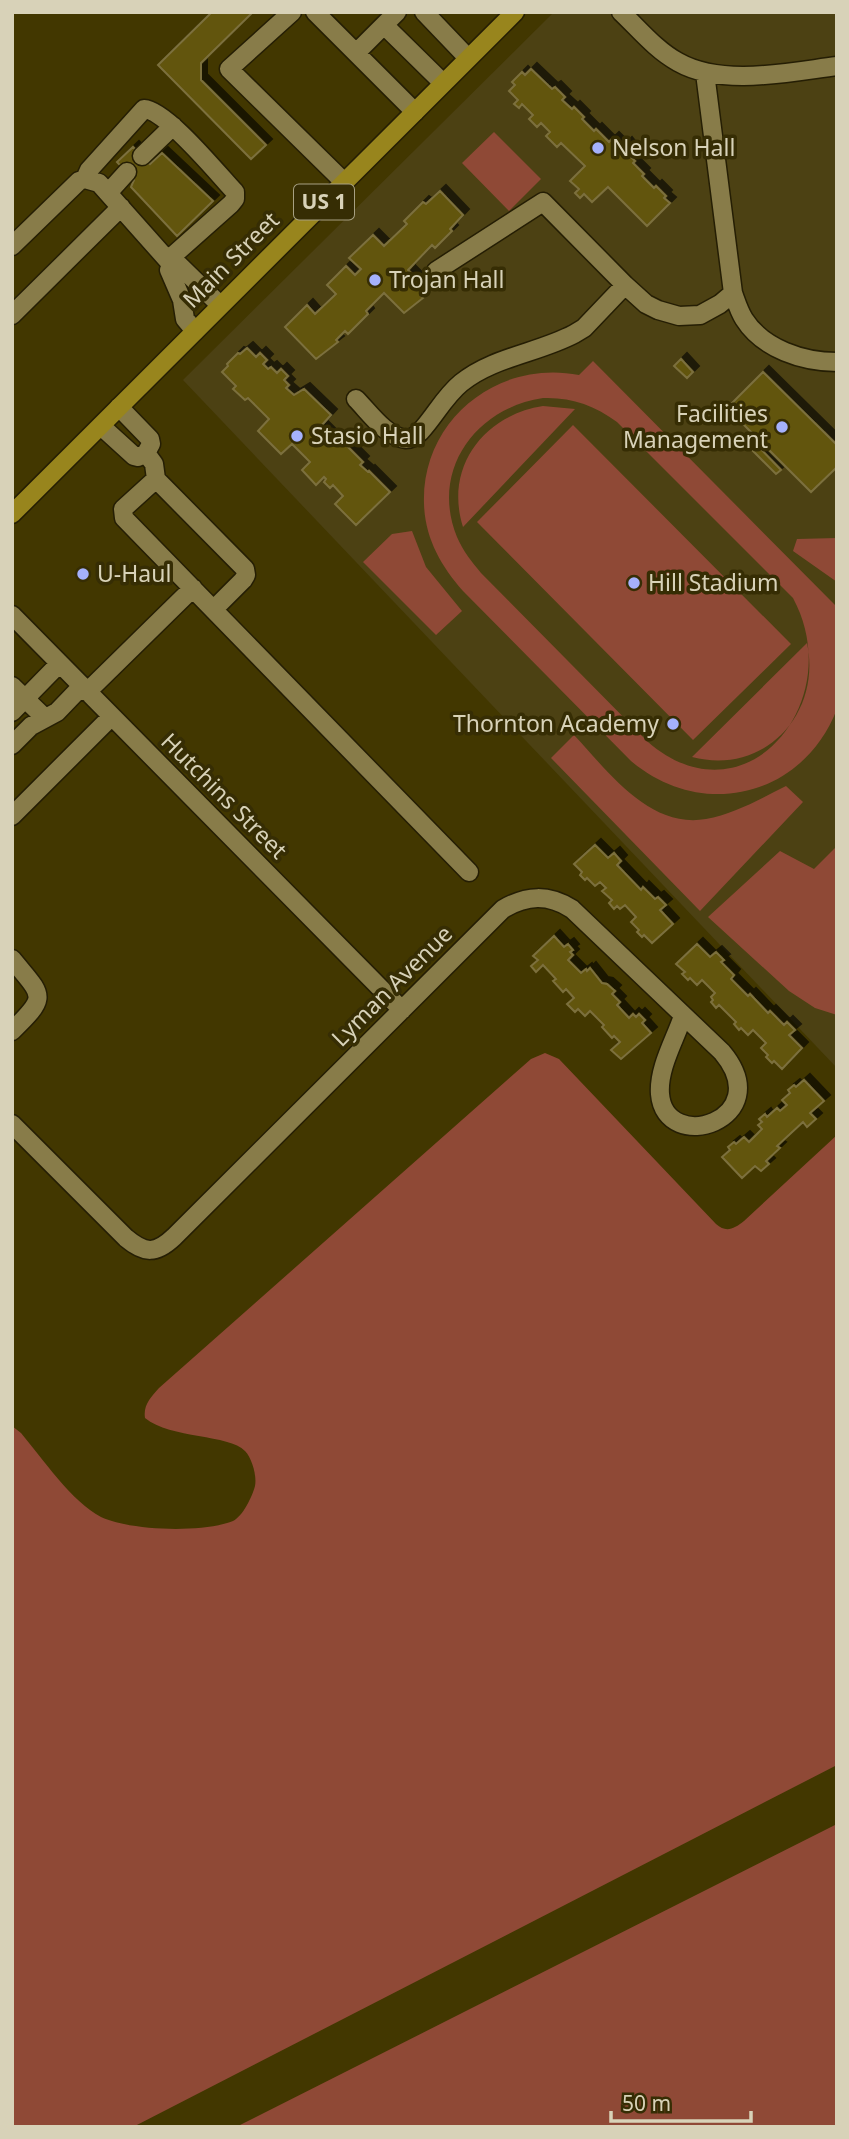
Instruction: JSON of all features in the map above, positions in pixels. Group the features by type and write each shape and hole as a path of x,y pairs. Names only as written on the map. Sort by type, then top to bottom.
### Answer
{"main road":[{"name":"Main Street","path":"12,514 514,12"}],"street":[{"path":"292,12 229,69 345,181"},
{"path":"315,12 415,112"},
{"path":"356,53 397,12"},
{"path":"424,12 468,58"},
{"path":"621,12 667,56 705,73 743,76 837,66"},
{"path":"384,25 443,83"},
{"path":"705,73 733,293 744,319 764,340 790,354 813,361 837,362"},
{"path":"85,179 89,170 144,110 154,111 173,126 235,192 235,199 231,204 170,262 169,270 182,300 185,318 195,331"},
{"path":"142,156 173,126"},
{"path":"108,193 127,172"},
{"path":"12,246 79,181 85,179 99,183 170,262 179,265 220,305"},
{"path":"436,271 543,202 625,285 646,304 658,310 679,316 699,315 720,304 733,293"},
{"path":"12,316 121,207"},
{"path":"356,399 389,431 403,438 413,438 462,383 495,365 584,328 625,285"},
{"path":"102,426 134,456 146,453 151,444 150,439 119,407"},
{"path":"146,453 155,464 156,479 245,569 243,580 214,610"},
{"path":"156,479 123,509 124,518 469,872"},
{"path":"12,732 57,712 193,588"},
{"name":"Hutchins Street","path":"12,615 402,1010"},
{"path":"38,722 17,699 59,663"},
{"path":"12,816 111,717"},
{"path":"12,745 38,722"},
{"path":"12,759 29,742 38,722"},
{"name":"Lyman Avenue","path":"12,1124 126,1238 138,1247 158,1249 174,1237 503,909 521,900 538,897 556,901 572,909 722,1052 736,1077 737,1095 727,1114 705,1126 685,1125 675,1120 663,1106 661,1098 663,1073 683,1016"},
{"path":"12,960 37,991 39,999 33,1011 12,1031"}],"shaded area":[{"name":"Thornton Academy","path":"554,12 837,12 837,1068 183,380"},
{"path":"494,132 541,179 509,211 462,163"},
{"path":"593,361 837,607 837,709 821,739 800,763 776,780 748,790 718,794 688,791 659,780 631,761 463,591 436,551 425,516 426,474 436,446 450,422 470,402 494,387 520,377 549,373 579,375","holes":["543,398 582,403 617,422 793,598 807,637 808,676 797,711 778,740 751,761 719,770 684,764 648,742 481,573 462,547 450,512 449,489 454,467 464,446 479,429 497,415 519,404"]},
{"path":"543,406 575,409 463,527 459,484 464,465 474,447 487,432 503,420 522,411"},
{"name":"Hill Stadium","path":"573,425 791,644 693,740 477,522"},
{"path":"412,531 426,567 462,611 436,635 363,562 392,534"},
{"path":"837,538 837,582 793,551 797,539"},
{"path":"807,643 809,669 805,693 796,715 782,734 764,748 742,757 718,760 692,757"},
{"path":"574,735 631,794 666,815 685,820 716,817 747,806 786,786 803,802 700,911 551,758"},
{"path":"837,846 837,1015 815,1008 789,991 708,917 780,851 814,869"},
{"path":"545,1053 559,1059 716,1224 723,1228 733,1228 744,1221 837,1135 837,1765 133,2127 12,2127 12,1426 21,1433 68,1490 101,1517 130,1525 167,1529 220,1525 237,1519 247,1506 255,1486 255,1472 248,1454 226,1442 156,1425 145,1418 146,1405 159,1388 531,1059"},
{"path":"837,1824 837,2127 236,2127"}],"building":[{"path":"212,12 253,12 201,63 201,80 266,145 251,159 158,65"},
{"name":"Nelson Hall","path":"531,69 552,89 555,87 565,97 562,100 572,109 574,107 594,131 596,129 609,142 613,138 622,147 626,143 630,148 626,152 644,174 642,176 666,196 664,198 670,203 647,226 608,187 592,202 584,194 580,198 575,193 579,189 570,181 585,166 561,143 557,147 546,136 550,132 541,123 537,127 529,119 533,115 522,104 519,108 514,104 518,100 509,91 515,85 512,82 522,72 525,75"},
{"path":"133,147 150,164 162,153 213,201 177,236 131,187 134,180 117,162"},
{"name":"Trojan Hall","path":"440,191 463,215 435,248 432,245 408,270 428,290 421,296 423,298 404,313 384,293 348,334 345,331 336,340 338,342 316,359 285,327 307,305 315,314 336,294 327,285 346,266 355,275 361,269 349,258 373,235 384,246 407,224 404,221 423,202 426,204"},
{"name":"Stasio Hall","path":"247,348 256,357 260,353 267,360 263,364 268,369 271,367 277,373 281,369 288,376 284,380 289,385 286,388 294,395 304,389 331,415 321,426 340,445 343,442 363,462 360,465 390,492 356,525 335,504 343,496 333,485 330,488 324,482 324,477 316,485 302,470 310,462 292,444 281,454 258,431 269,419 248,398 245,400 233,389 236,386 222,372 238,353"},
{"path":"681,359 693,372 687,378 674,366"},
{"name":"Facilities Management","path":"763,372 837,445 837,467 811,492 727,408"},
{"path":"752,440 781,470 776,474 747,445"},
{"path":"595,845 608,858 614,853 621,861 617,865 641,890 643,887 666,905 660,910 673,924 652,943 637,932 639,930 631,922 636,917 625,905 614,909 609,903 612,900 602,891 606,888 600,882 595,886 580,875 582,872 574,864"},
{"path":"554,936 564,947 568,944 573,950 570,952 573,955 568,960 581,973 590,968 602,983 615,991 612,994 620,1002 617,1005 629,1018 633,1014 636,1017 639,1014 645,1020 642,1023 651,1033 621,1059 611,1050 620,1042 614,1036 612,1038 602,1027 604,1025 590,1011 585,1016 578,1009 575,1012 567,1004 574,998 566,989 563,992 553,981 556,979 543,965 536,972 531,966 538,960 533,956"},
{"path":"697,944 710,957 716,952 724,960 721,962 734,975 731,979 748,996 750,994 768,1013 770,1011 784,1025 787,1022 795,1030 789,1035 802,1048 782,1069 766,1057 768,1055 761,1048 766,1043 753,1030 748,1035 741,1028 739,1030 734,1024 736,1022 719,1005 716,1008 711,1002 715,993 702,980 697,985 682,974 685,972 676,964"},
{"path":"804,1080 824,1101 810,1113 816,1119 807,1127 803,1122 777,1146 780,1148 766,1161 769,1164 761,1171 755,1166 742,1178 722,1157 730,1150 728,1147 744,1137 749,1142 762,1129 758,1125 762,1122 759,1119 765,1114 767,1117 777,1108 780,1111 787,1105 782,1100 790,1093 788,1090"}],"place":[{"name":"Nelson Hall","path":"598,148"},
{"name":"Trojan Hall","path":"375,280"},
{"name":"Facilities Management","path":"782,427"},
{"name":"Stasio Hall","path":"297,436"},
{"name":"U-Haul","path":"83,574"},
{"name":"Hill Stadium","path":"634,583"},
{"name":"Thornton Academy","path":"673,724"}]}
